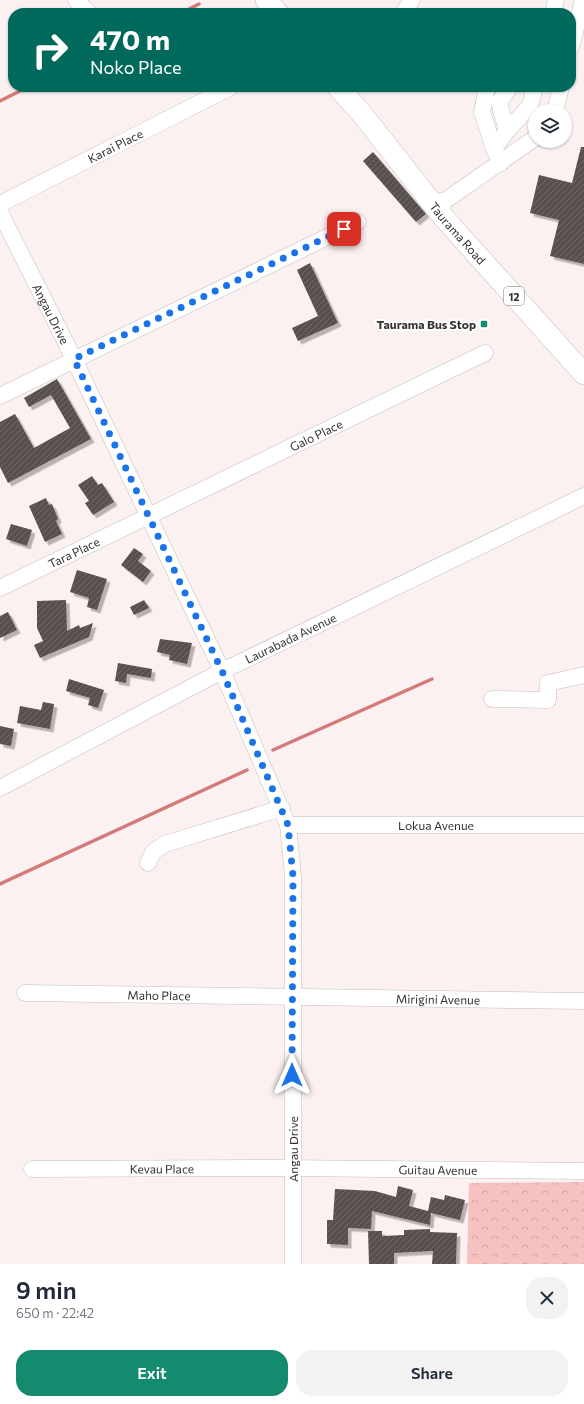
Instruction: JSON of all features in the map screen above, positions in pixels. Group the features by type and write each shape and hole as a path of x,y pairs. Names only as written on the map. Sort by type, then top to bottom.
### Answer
{"main road":[{"path":"255,0 262,8"},
{"path":"266,0 273,8"},
{"name":"Taurama Road","path":"351,92 362,114 445,209 584,374"},
{"name":"Taurama Road","path":"445,209 584,355"}],"street":[{"path":"76,0 84,8"},
{"path":"576,27 583,0"},
{"name":"Karai Place","path":"0,204 221,92"},
{"path":"486,92 482,112 494,149 501,163"},
{"path":"506,92 499,102 507,131"},
{"path":"494,149 507,131 530,106 534,92"},
{"path":"557,104 560,92"},
{"path":"445,209 501,163 528,143"},
{"name":"Angau Drive","path":"0,212 74,359 147,516 222,671 288,825 293,876 293,1264"},
{"path":"0,396 358,222"},
{"name":"Galo Place","path":"147,516 485,353"},
{"name":"Laurabada Avenue","path":"0,788 222,671 584,496"},
{"name":"Tara Place","path":"0,588 147,516"},
{"path":"492,699 548,700 548,683 584,675"},
{"path":"148,862 153,852 165,844 282,808"},
{"name":"Lokua Avenue","path":"288,825 584,825"},
{"name":"Maho Place","path":"25,993 292,997"},
{"name":"Mirigini Avenue","path":"292,997 584,1001"},
{"name":"Kevau Place","path":"32,1169 293,1168"},
{"name":"Guitau Avenue","path":"293,1168 584,1171"}],"green space":[{"path":"584,1182 584,1264 467,1264 469,1183"}],"building":[{"path":"581,147 584,147 584,264 550,256 559,220 530,213 539,175 572,183"},
{"path":"373,152 426,214 416,222 363,161"},
{"path":"310,263 338,323 298,341 292,328 318,316 297,270"},
{"path":"57,379 91,439 8,483 0,467 0,422 15,414 34,448 70,428 51,395 29,407 24,398"},
{"path":"92,476 98,485 102,483 114,502 93,515 85,503 89,501 78,485"},
{"path":"46,498 49,505 52,504 58,519 56,521 62,534 45,542 29,506"},
{"path":"11,524 32,530 27,546 6,539"},
{"path":"134,548 143,554 138,561 151,571 143,582 121,565"},
{"path":"77,570 107,579 97,610 87,607 89,598 70,592"},
{"path":"66,600 67,631 79,625 80,628 93,623 89,637 40,658 34,645 43,641 37,628 37,601"},
{"path":"144,600 149,608 134,615 130,607"},
{"path":"8,612 17,630 0,638 0,616"},
{"path":"160,639 192,643 187,664 169,660 170,655 157,652"},
{"path":"118,663 152,669 151,678 127,674 126,683 115,681"},
{"path":"69,679 104,690 98,708 88,705 90,698 66,691"},
{"path":"43,702 54,704 50,729 17,723 20,706 41,710"},
{"path":"0,726 14,729 11,746 0,744"},
{"path":"398,1186 413,1190 409,1206 428,1211 431,1197 444,1200 445,1195 465,1200 460,1220 431,1213 430,1225 372,1211 371,1229 348,1228 348,1245 327,1244 327,1220 333,1220 335,1189 375,1191 396,1197"},
{"path":"430,1229 430,1232 457,1233 456,1264 432,1264 433,1251 394,1253 394,1264 369,1264 368,1231 382,1231 382,1236 404,1235 404,1230"}],"waterway":[{"path":"191,8 199,4"},
{"path":"0,101 18,92"},
{"path":"273,750 432,679"},
{"path":"0,884 247,770"}],"place":[{"name":"Taurama Bus Stop","path":"484,324"}],"route":[{"path":"292,1075 293,876 288,825 222,671 147,516 74,359 344,229"}]}
